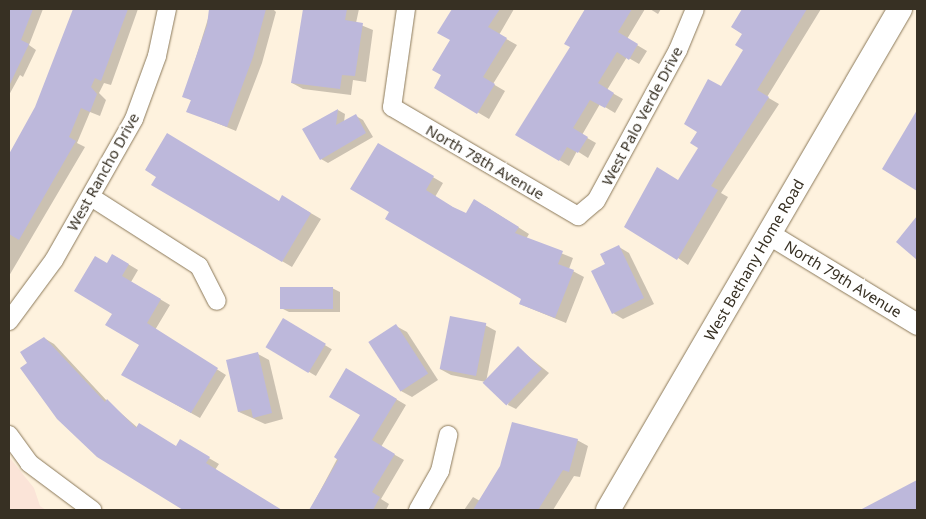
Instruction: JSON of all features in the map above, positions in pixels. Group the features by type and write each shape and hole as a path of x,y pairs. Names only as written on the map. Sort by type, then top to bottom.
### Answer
{"main road":[{"name":"West Bethany Home Road","path":"608,510 900,9"}],"street":[{"name":"West Rancho Drive","path":"9,321 54,260 134,119 157,56 167,9"},
{"name":"North 78th Avenue","path":"406,9 392,107 578,216"},
{"name":"West Palo Verde Drive","path":"578,216 596,200 678,50 695,9"},
{"path":"91,197 199,266 217,301"},
{"name":"North 79th Avenue","path":"769,234 917,324"},
{"path":"9,435 29,463 92,510"},
{"path":"418,510 440,471 448,436"}],"shaded area":[{"path":"9,457 34,488 40,506 46,510 9,510"}],"building":[{"path":"9,9 33,9 21,40 29,44 9,86"},
{"path":"73,9 128,9 101,81 95,78 91,87 97,94 90,112 81,108 69,137 76,141 19,240 9,234 9,154 35,107"},
{"path":"209,9 266,9 253,57 227,127 186,112 191,100 182,97 207,25"},
{"path":"303,9 347,9 345,20 363,23 355,76 342,75 340,89 291,83"},
{"path":"452,9 500,9 488,27 507,38 483,77 495,84 477,114 434,88 441,75 432,70 450,40 437,33"},
{"path":"585,9 632,9 618,32 638,44 629,60 617,52 598,83 614,93 605,108 590,100 573,128 588,137 578,153 567,147 559,161 515,135 570,47 564,44"},
{"path":"742,9 807,9 757,90 769,97 711,186 718,190 677,260 624,227 657,167 678,180 698,148 690,143 697,132 684,124 708,79 721,86 743,50 735,45 742,34 731,27"},
{"path":"338,109 336,125 356,114 366,133 320,160 302,129"},
{"path":"917,110 917,191 882,169"},
{"path":"167,133 279,201 282,195 311,213 282,262 151,185 156,177 145,170"},
{"path":"378,143 434,176 426,190 453,207 466,213 474,199 519,227 515,233 563,251 558,264 574,270 555,318 519,304 521,299 385,219 389,212 350,189"},
{"path":"917,216 917,260 896,242"},
{"path":"619,245 644,298 612,314 591,271 605,264 600,254"},
{"path":"112,254 129,264 122,276 161,299 147,323 218,368 191,413 121,375 139,345 105,325 112,314 74,291 95,256 107,263"},
{"path":"280,287 333,287 333,309 280,309"},
{"path":"450,316 486,323 476,376 440,369"},
{"path":"283,318 326,344 308,373 265,347"},
{"path":"396,324 428,373 400,391 368,342"},
{"path":"44,337 105,402 107,399 136,428 139,423 176,446 180,439 210,457 206,463 282,510 183,510 97,457 57,419 20,368 27,363 20,352"},
{"path":"518,346 542,369 506,406 483,383"},
{"path":"258,352 272,413 253,418 251,409 238,412 226,360"},
{"path":"346,368 397,399 372,440 395,454 372,492 380,497 373,510 309,510 338,460 334,457 360,415 329,397"},
{"path":"512,422 578,439 569,472 563,470 538,510 473,510 500,466"},
{"path":"917,480 917,510 860,510"}]}
